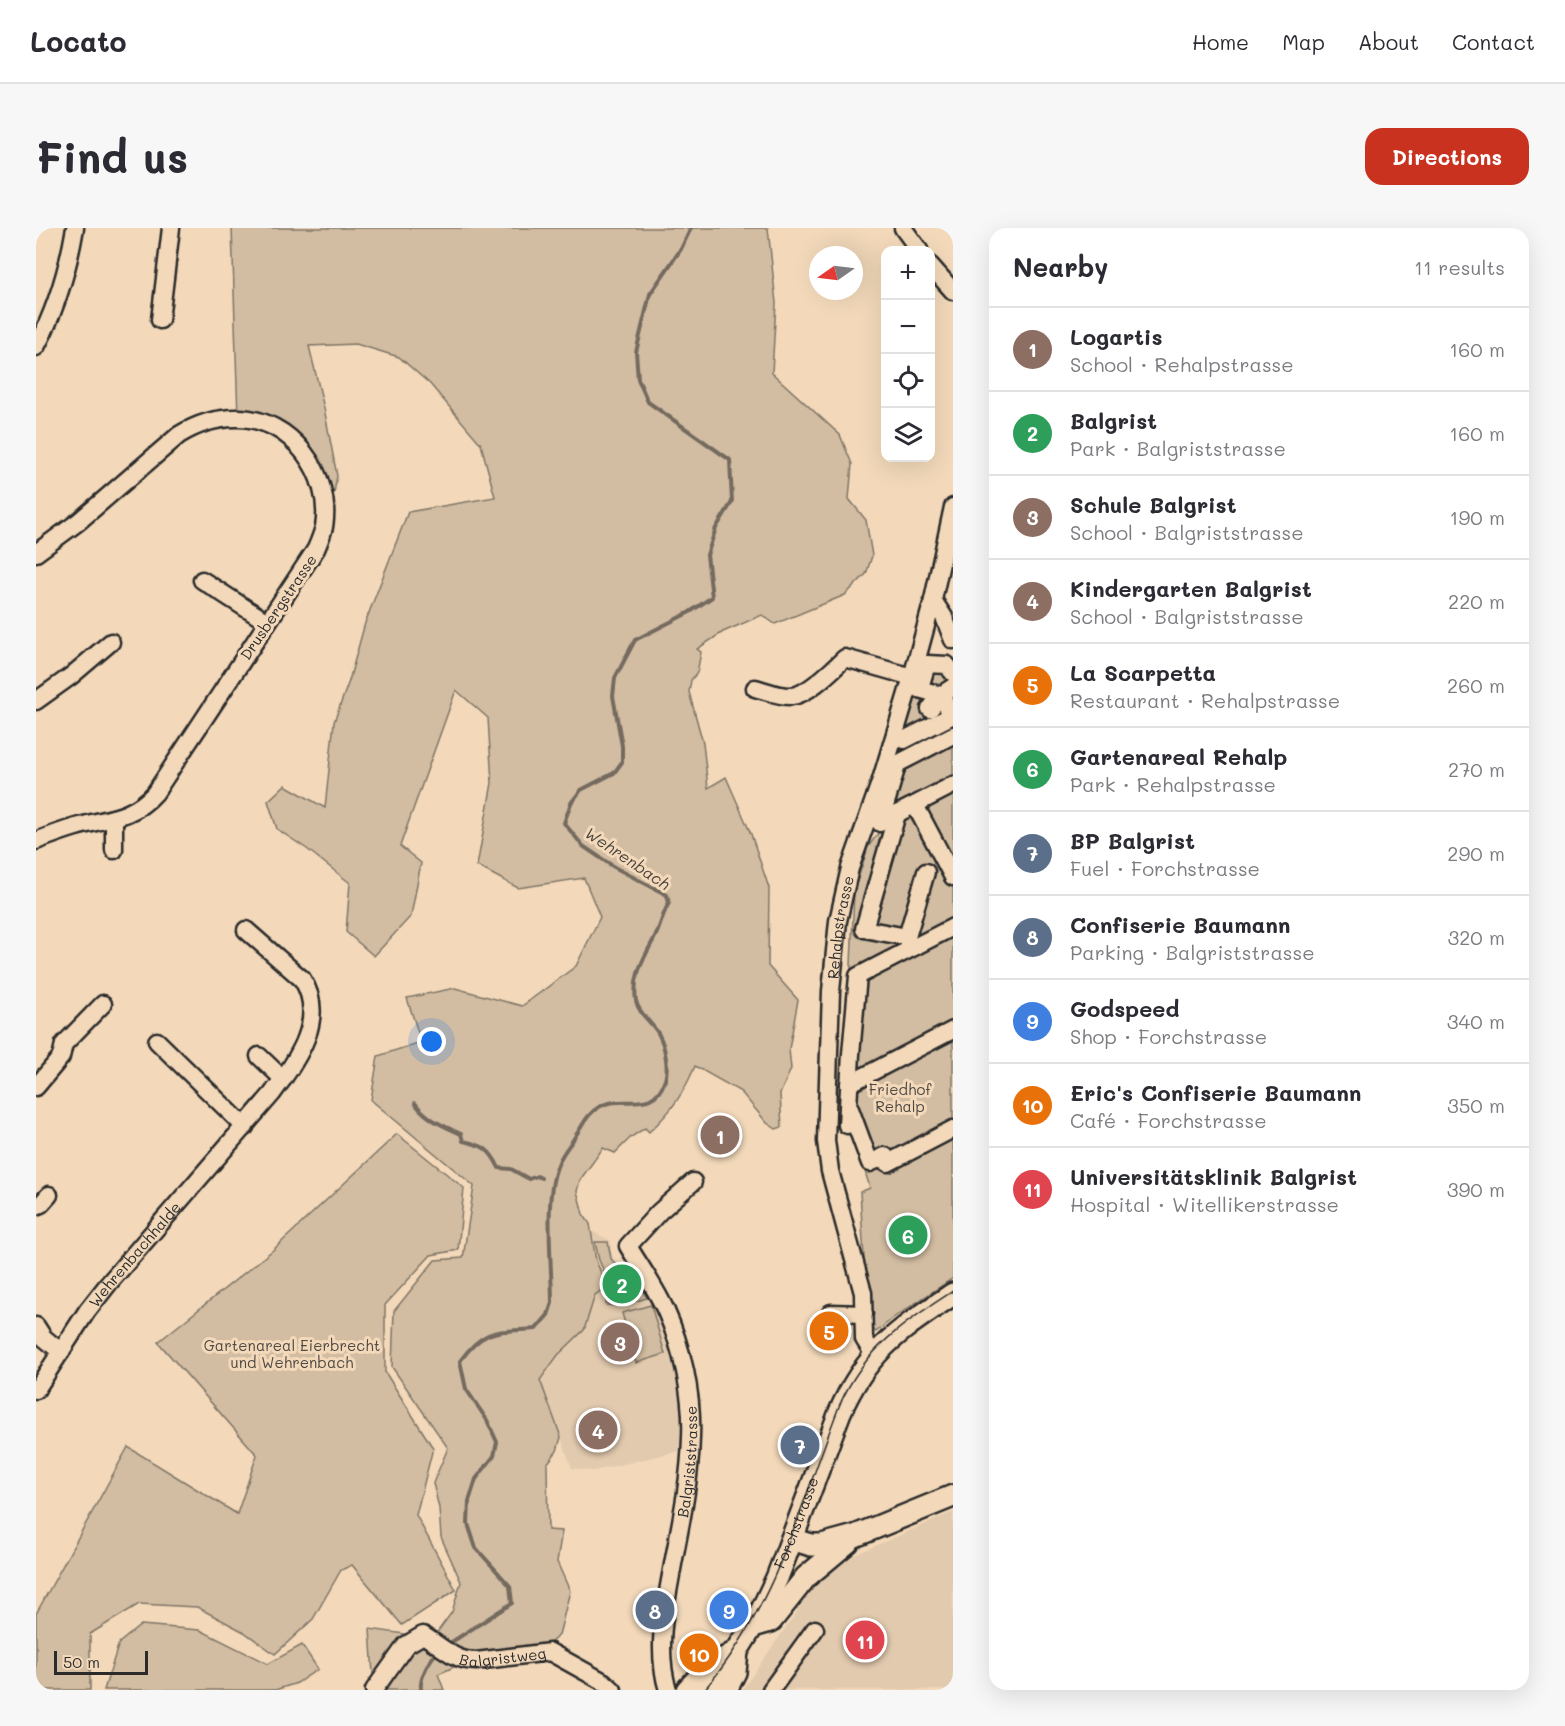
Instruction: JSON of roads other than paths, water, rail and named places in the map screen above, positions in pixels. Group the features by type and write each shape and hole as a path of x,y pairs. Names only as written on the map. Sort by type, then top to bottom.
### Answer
{"main road":[{"name":"Forchstrasse","path":"687,1690 707,1669 737,1651 753,1626 775,1584 844,1402 857,1378 874,1355 898,1332 953,1294"},
{"path":"790,1546 822,1545 855,1536 953,1496"},
{"path":"753,1626 771,1622 799,1584 855,1536"},
{"path":"790,1546 821,1564"},
{"name":"Forchstrasse","path":"726,1690 735,1672 737,1651"}],"street":[{"path":"36,347 56,301 75,228"},
{"path":"160,320 171,228"},
{"path":"903,228 916,246"},
{"path":"935,271 948,285"},
{"name":"Drusbergstrasse","path":"36,553 78,522 185,430 210,420 238,417 262,423 286,434 309,459 322,490 324,529 316,549 155,793 142,807 114,818 77,827 36,841"},
{"name":"Rehalpstrasse","path":"874,1355 864,1339 863,1293 830,1171 826,1141 831,1002 838,921 849,868 863,832 931,705 933,600 953,507"},
{"path":"202,580 267,622"},
{"path":"933,600 944,617 953,640"},
{"path":"36,701 71,676 111,642"},
{"path":"755,687 794,696 805,692 845,658 931,705"},
{"path":"904,740 931,705 927,664 947,665 953,673"},
{"path":"880,823 904,740 931,705 947,691"},
{"path":"897,764 951,741"},
{"path":"863,832 953,785"},
{"path":"915,805 953,878"},
{"path":"897,814 864,929 910,943"},
{"path":"114,818 114,850"},
{"path":"910,943 926,872"},
{"path":"848,1125 858,976 910,943 953,927"},
{"name":"Wehrenbachhalde","path":"36,1390 87,1311 245,1127 283,1079 304,1043 312,1018 312,998 302,979 246,930"},
{"path":"36,1087 61,1057 64,1044 103,1004"},
{"path":"849,1084 953,1030"},
{"path":"157,1041 245,1127"},
{"path":"259,1056 283,1079"},
{"path":"848,1104 870,1163 885,1156 888,1163 953,1129"},
{"name":"Balgriststrasse","path":"668,1690 662,1648 664,1616 688,1477 692,1436 688,1394 677,1339 664,1307 628,1246 658,1212 693,1182"},
{"path":"831,1313 864,1314"},
{"path":"36,1326 43,1337 61,1352"},
{"path":"771,1690 814,1629"},
{"name":"Balgristweg","path":"374,1690 406,1645 428,1637 452,1656 464,1661 550,1652 604,1682 613,1690"},
{"name":"Forchstrasse","path":"707,1690 737,1651"}],"waterway":[{"name":"Wehrenbach","path":"447,1645 512,1603 510,1586 476,1548 468,1524 469,1501 476,1479 494,1456 497,1442 487,1420 466,1389 460,1361 477,1342 485,1337 501,1331 536,1329 548,1315 552,1303 551,1193 561,1158 586,1119 595,1110 608,1103 645,1101 660,1091 666,1075 666,1057 661,1040 657,1031 640,1011 635,992 637,975 669,903 667,895 614,867 583,846 564,823 571,803 581,790 614,773 622,762 622,746 613,696 615,678 635,640 690,612 712,597 707,555 716,528 732,502 730,460 648,402 638,379 636,352 650,294 681,249 691,228"},
{"path":"415,1103 430,1118 461,1134 463,1141 485,1149 499,1168 511,1169 529,1179 537,1176 541,1178"},
{"name":"Wehrenbach","path":"421,1690 426,1669 439,1651"}],"tram line":[{"path":"704,1690 729,1659 768,1590 799,1517 840,1404 850,1384 861,1367 888,1338 918,1314 953,1291"}],"place":[{"name":"Logartis","path":"720,1135"},
{"name":"Gartenareal Rehalp","path":"908,1235"},
{"name":"Balgrist","path":"622,1284"},
{"name":"La Scarpetta","path":"829,1331"},
{"name":"Schule Balgrist","path":"620,1342"},
{"name":"Kindergarten Balgrist","path":"598,1430"},
{"name":"BP Balgrist","path":"800,1445"},
{"name":"Confiserie Baumann","path":"655,1610"},
{"name":"Godspeed","path":"729,1610"},
{"name":"Universitätsklinik Balgrist","path":"865,1640"},
{"name":"Eric's Confiserie Baumann","path":"699,1653"}],"park label":[{"name":"Friedhof Rehalp","path":"900,1098"},
{"name":"Gartenareal Eierbrecht und Wehrenbach","path":"292,1354"}]}
